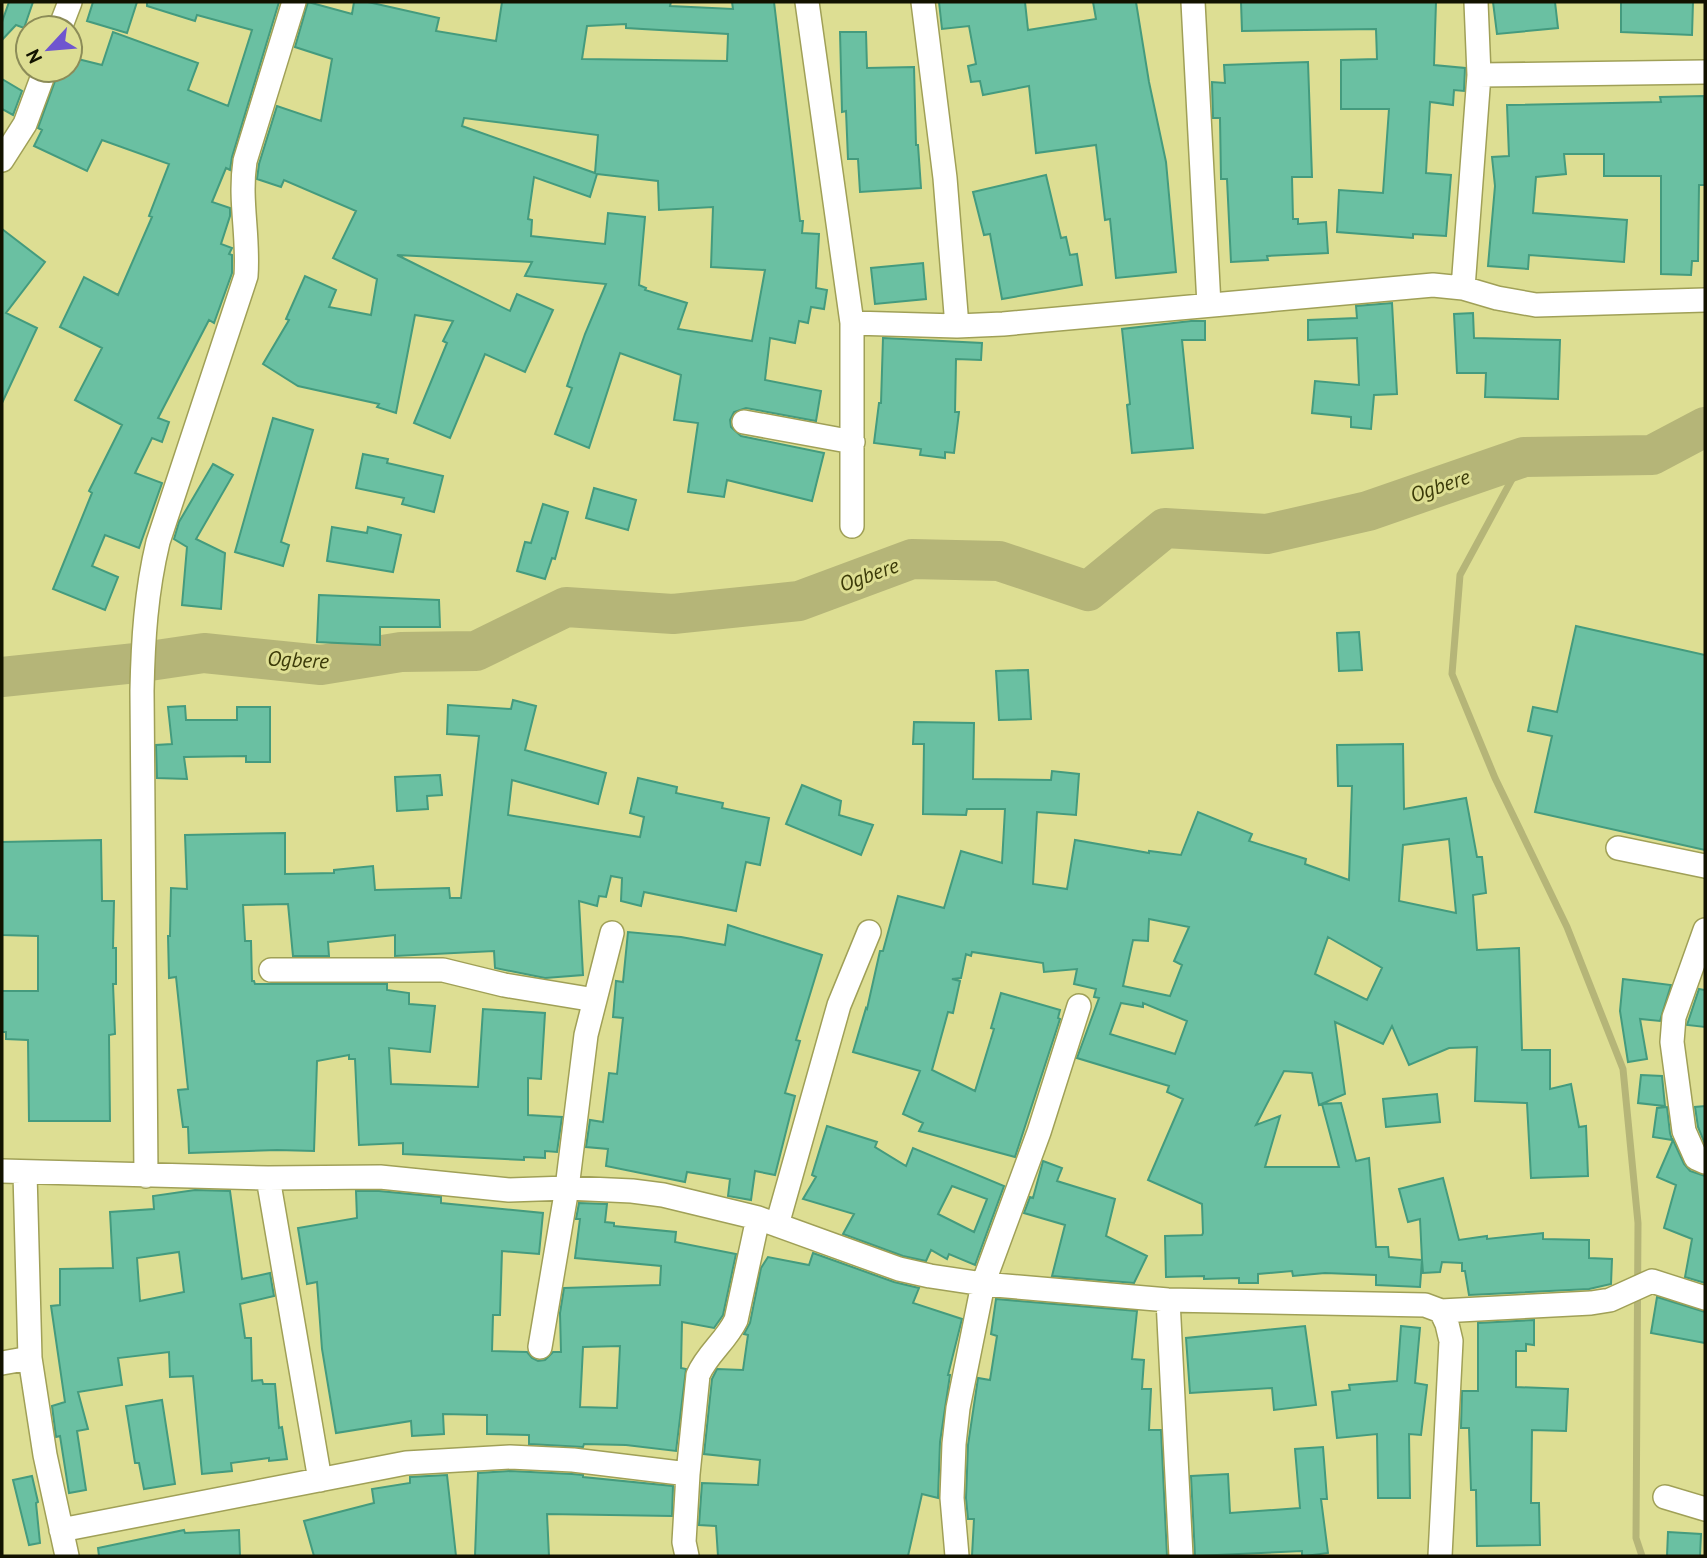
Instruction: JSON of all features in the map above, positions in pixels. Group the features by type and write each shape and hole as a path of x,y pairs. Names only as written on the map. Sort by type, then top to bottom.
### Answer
{"street":[{"path":"146,1176 142,691 143,640 149,578 158,542 246,276 248,251 241,186 245,161 294,2"},
{"path":"807,2 852,323 852,526"},
{"path":"923,2 945,178 957,326"},
{"path":"1192,2 1209,305"},
{"path":"1463,288 1479,75 1476,2"},
{"path":"1479,75 1705,72"},
{"path":"2,160 25,124 40,84"},
{"path":"852,323 957,326 1003,324 1433,285 1463,288 1536,305 1705,300"},
{"path":"744,422 853,442"},
{"path":"1618,848 1705,866"},
{"path":"1705,930 1674,1017 1672,1042 1684,1131 1696,1158 1705,1162"},
{"path":"687,1556 684,1542 688,1474 698,1375 704,1362 729,1335 736,1320 839,1005 869,932"},
{"path":"540,1347 567,1188 586,1035 612,933"},
{"path":"271,970 443,970 504,985 595,1000"},
{"path":"957,1556 951,1498 954,1444 958,1408 983,1284 1039,1132 1079,1006"},
{"path":"67,1556 45,1455 30,1358 13,1172 268,1178 369,1176 509,1189 567,1188 663,1195 767,1222 900,1269 930,1276 983,1284 1168,1300 1425,1305 1441,1311 1591,1303 1611,1300 1652,1281 1705,1298"},
{"path":"268,1178 320,1480"},
{"path":"1168,1300 1181,1556"},
{"path":"1440,1556 1451,1341 1441,1311"},
{"path":"2,1363 30,1358"},
{"path":"61,1530 406,1463 510,1457 573,1460 688,1474"},
{"path":"1665,1497 1705,1509"}],"building":[{"path":"9,2 33,2 29,14 14,14 14,27 2,40 2,22"},
{"path":"93,2 137,2 127,33 87,21"},
{"path":"147,2 279,2 230,170 226,168 212,202 230,208 221,244 232,248 229,254 232,255 232,273 214,323 209,320 158,418 169,422 162,442 152,438 135,473 162,483 139,548 105,535 92,566 118,577 105,610 53,589 92,493 89,491 122,425 75,400 102,348 60,327 84,277 118,295 152,217 149,216 169,164 102,140 87,171 34,146 42,130 38,128 54,84 84,84 84,60 102,65 113,32 198,63 188,90 228,106 252,30 197,15 195,21 147,6"},
{"path":"308,2 352,14 354,2 368,2 439,18 436,31 496,41 502,2 671,2 670,6 733,9 732,2 774,2 800,221 803,221 802,233 819,234 816,288 827,290 824,309 811,307 808,323 799,321 795,343 770,338 765,380 821,391 816,421 746,408 734,412 730,420 731,427 741,436 824,453 812,501 727,480 724,497 688,492 698,423 674,420 681,375 620,353 589,448 555,434 572,388 567,386 606,284 525,276 532,262 397,255 510,311 517,294 553,310 525,372 485,354 450,438 414,423 447,343 443,341 453,321 415,315 396,413 377,407 379,404 298,386 263,364 289,320 286,319 305,276 336,290 329,307 371,315 377,279 333,258 356,211 284,180 281,187 257,179 277,106 321,121 332,59 295,47","holes":["626,24 626,28 728,34 727,61 582,59 587,26","464,118 598,135 595,173 462,126","597,174 658,181 659,210 713,207 711,267 765,270 752,341 678,329 687,303 645,290 646,288 639,285 645,217 608,213 605,244 531,236 532,220 528,219 534,177 590,197"]},
{"path":"939,2 1025,2 1028,30 1096,19 1093,2 1136,2 1166,162 1176,272 1116,278 1110,219 1105,220 1096,145 1036,153 1029,86 983,95 980,81 971,82 968,66 976,64 969,26 942,29"},
{"path":"1241,2 1436,2 1434,65 1465,68 1464,91 1454,90 1453,105 1430,102 1426,173 1451,175 1446,236 1413,234 1413,238 1337,232 1339,190 1383,193 1389,109 1341,109 1341,60 1377,59 1376,29 1242,31"},
{"path":"1493,2 1555,2 1558,28 1497,34"},
{"path":"1621,2 1693,2 1692,35 1621,32"},
{"path":"840,32 866,32 867,68 914,67 916,145 921,188 860,192 858,159 848,159 846,111 842,112"},
{"path":"1308,62 1312,177 1292,177 1293,219 1298,219 1298,224 1326,222 1328,253 1267,256 1268,260 1231,262 1227,179 1221,179 1220,118 1213,118 1212,82 1225,83 1224,65"},
{"path":"2,79 22,91 13,115 2,109"},
{"path":"1704,96 1705,185 1699,185 1698,261 1692,261 1691,275 1661,274 1661,176 1604,176 1604,154 1564,154 1566,174 1536,177 1533,213 1627,220 1624,262 1529,255 1528,269 1488,266 1495,186 1492,157 1509,156 1507,105 1661,102 1660,97"},
{"path":"1046,175 1061,238 1066,237 1070,255 1077,254 1082,285 1002,299 990,234 984,235 973,192"},
{"path":"2,229 45,262 6,313 37,328 2,403"},
{"path":"923,263 926,299 875,304 871,268"},
{"path":"1392,303 1397,394 1374,395 1371,429 1351,427 1351,417 1312,413 1315,381 1359,385 1357,338 1308,340 1308,320 1357,318 1356,306"},
{"path":"1473,313 1474,338 1560,340 1558,399 1485,397 1486,373 1457,373 1454,314"},
{"path":"1205,321 1205,340 1182,340 1193,448 1132,453 1122,329"},
{"path":"883,338 982,343 981,360 956,359 955,412 959,412 954,453 945,452 945,458 920,455 921,449 874,443 881,403"},
{"path":"273,418 313,430 281,542 289,545 283,566 235,552"},
{"path":"363,454 388,459 387,463 443,476 434,512 402,504 404,498 356,488"},
{"path":"213,464 233,475 196,539 225,553 221,609 182,605 187,547 174,539 179,522"},
{"path":"594,488 636,500 628,530 586,518"},
{"path":"543,504 568,512 555,559 552,558 545,579 517,571 525,542 531,543"},
{"path":"332,527 367,533 368,527 401,535 393,572 327,561"},
{"path":"319,595 439,600 440,627 380,627 380,645 317,642"},
{"path":"1576,626 1705,655 1705,850 1535,812 1552,736 1528,731 1533,707 1557,712"},
{"path":"1359,632 1362,670 1339,671 1337,633"},
{"path":"1028,670 1031,719 999,720 996,671"},
{"path":"513,700 536,706 525,750 606,773 598,804 512,780 508,815 640,837 644,817 630,813 638,778 677,787 676,793 723,803 722,808 769,818 760,865 746,862 736,911 644,892 641,906 621,901 622,878 611,876 606,897 599,896 597,906 579,901 583,975 545,978 495,968 494,951 395,956 395,935 328,942 329,956 293,956 288,904 243,905 245,941 251,941 252,981 255,984 387,984 387,990 409,993 409,1004 435,1006 430,1052 389,1048 391,1084 478,1087 483,1009 545,1013 541,1079 528,1078 528,1115 562,1117 557,1152 545,1151 545,1158 524,1157 524,1160 403,1154 403,1143 359,1145 355,1059 349,1059 349,1055 317,1061 314,1151 189,1153 188,1127 183,1127 178,1090 188,1089 176,977 169,978 168,936 171,888 187,889 185,835 285,833 285,874 334,873 334,870 373,866 375,890 449,888 450,898 461,898 479,736 447,734 448,705 511,709"},
{"path":"185,706 186,720 237,720 237,707 270,707 270,762 246,762 246,756 184,757 187,779 157,778 156,745 172,744 168,707"},
{"path":"914,722 974,723 973,779 1051,780 1052,771 1079,774 1076,815 1037,812 1033,884 1067,889 1075,840 1149,853 1181,855 1198,812 1252,834 1249,841 1306,859 1305,864 1349,880 1352,786 1338,786 1337,745 1403,744 1404,809 1466,798 1477,857 1482,857 1486,893 1473,895 1477,950 1519,948 1522,1050 1550,1050 1550,1089 1571,1084 1579,1127 1586,1126 1588,1176 1531,1178 1527,1103 1475,1101 1477,1047 1449,1048 1409,1065 1392,1026 1383,1044 1335,1022 1345,1094 1319,1105 1312,1073 1284,1071 1256,1125 1280,1116 1265,1167 1339,1167 1322,1104 1341,1103 1356,1161 1369,1158 1376,1247 1388,1247 1389,1257 1422,1260 1420,1287 1376,1285 1376,1275 1325,1273 1293,1276 1292,1271 1258,1274 1258,1283 1239,1283 1239,1278 1166,1277 1165,1236 1203,1233 1202,1204 1148,1180 1183,1099 1167,1092 1169,1086 1077,1058 1099,998 1094,997 1096,989 1074,984 1077,969 1044,972 1043,963 972,952 971,956 966,954 961,978 952,979 960,981 953,1013 948,1012 932,1070 975,1091 994,1029 991,1028 1001,993 1060,1010 1060,1019 1015,1157 919,1131 923,1123 903,1114 920,1071 853,1052 898,896 944,908 961,851 1002,863 1005,809 967,809 966,815 923,814 924,744 913,744","holes":["1449,839 1456,913 1399,901 1403,845","1149,919 1189,927 1174,961 1182,965 1170,996 1123,986 1133,940 1148,941","1328,937 1382,968 1367,1000 1315,974","1121,1003 1143,1007 1143,1003 1187,1021 1175,1054 1110,1034"]},
{"path":"440,775 442,795 427,796 428,809 397,811 395,777"},
{"path":"802,785 841,801 839,815 873,825 861,855 786,824"},
{"path":"101,840 102,901 114,901 113,948 116,948 116,984 113,984 115,1034 109,1035 110,1121 29,1121 28,1040 6,1039 6,1032 2,1032 2,991 38,991 38,936 2,935 2,842"},
{"path":"728,925 822,955 796,1040 800,1041 785,1093 795,1096 775,1175 755,1171 751,1200 728,1196 730,1179 687,1172 685,1182 606,1166 608,1149 586,1147 590,1120 603,1122 609,1073 617,1074 623,1018 613,1017 616,981 623,982 628,932 725,945"},
{"path":"1623,979 1671,985 1660,1021 1640,1019 1647,1059 1628,1062 1620,1011"},
{"path":"1699,989 1705,990 1705,1027 1687,1025"},
{"path":"1641,1075 1662,1076 1665,1106 1638,1103"},
{"path":"1437,1094 1440,1122 1386,1127 1383,1099"},
{"path":"1705,1106 1705,1144 1698,1127 1695,1107"},
{"path":"1667,1107 1672,1140 1653,1137 1657,1108"},
{"path":"827,1126 877,1142 875,1147 906,1166 913,1148 1004,1186 975,1265 949,1254 947,1259 931,1250 926,1261 903,1256 843,1234 854,1214 803,1199 816,1177 812,1175","holes":["952,1186 987,1199 974,1232 938,1214"]},
{"path":"1673,1140 1690,1171 1705,1176 1705,1283 1685,1277 1692,1239 1664,1228 1676,1185 1657,1177"},
{"path":"1043,1161 1062,1168 1057,1181 1115,1199 1106,1236 1147,1256 1134,1283 1052,1276 1065,1225 1024,1213 1030,1197 1033,1198"},
{"path":"1443,1178 1459,1240 1543,1233 1543,1239 1589,1240 1589,1258 1612,1259 1611,1284 1589,1289 1469,1295 1462,1263 1442,1262 1440,1272 1423,1273 1420,1219 1408,1222 1399,1189"},
{"path":"195,1190 230,1191 242,1279 270,1273 274,1296 240,1304 245,1338 251,1338 252,1381 262,1380 263,1384 275,1384 279,1428 282,1427 287,1459 269,1461 269,1458 231,1463 232,1471 202,1474 193,1376 170,1377 169,1352 118,1358 122,1385 78,1392 88,1429 77,1431 86,1490 69,1493 52,1406 65,1402 51,1306 60,1305 60,1269 113,1268 110,1212 154,1209 153,1196","holes":["179,1252 184,1292 140,1301 137,1258"]},
{"path":"356,1191 441,1197 441,1203 543,1213 539,1254 502,1251 500,1315 493,1315 492,1351 527,1352 538,1361 545,1360 553,1352 561,1352 560,1313 564,1288 660,1285 661,1266 575,1258 580,1219 576,1219 579,1203 607,1204 605,1222 614,1223 614,1226 676,1232 675,1242 736,1254 723,1315 714,1328 682,1322 681,1368 686,1369 676,1451 626,1445 584,1444 583,1447 529,1444 529,1435 487,1434 487,1415 443,1414 444,1434 412,1436 411,1421 336,1433 322,1349 317,1282 307,1284 298,1228 357,1218","holes":["620,1346 617,1408 580,1407 583,1347"]},
{"path":"813,1253 894,1282 919,1288 913,1303 962,1319 948,1375 940,1442 938,1498 922,1494 908,1556 718,1556 716,1526 699,1525 702,1483 758,1485 760,1460 704,1454 712,1379 717,1369 743,1370 748,1335 744,1334 750,1323 761,1268 768,1257 809,1265"},
{"path":"1657,1297 1705,1312 1705,1343 1651,1333"},
{"path":"996,1299 1137,1311 1132,1359 1144,1360 1142,1389 1151,1389 1149,1430 1161,1430 1167,1556 972,1556 974,1519 968,1519 966,1498 968,1445 978,1378 990,1380 997,1336 991,1334"},
{"path":"1534,1320 1534,1345 1526,1344 1526,1351 1516,1351 1516,1387 1568,1389 1566,1431 1532,1430 1531,1503 1539,1503 1540,1545 1477,1546 1476,1490 1471,1490 1469,1428 1461,1428 1462,1391 1478,1391 1478,1323"},
{"path":"1305,1326 1316,1405 1274,1410 1272,1388 1190,1393 1186,1338"},
{"path":"1401,1326 1420,1328 1415,1383 1427,1385 1421,1435 1409,1434 1410,1498 1378,1498 1377,1434 1337,1438 1332,1392 1350,1390 1349,1385 1397,1381"},
{"path":"162,1400 175,1484 144,1489 139,1463 135,1463 126,1406"},
{"path":"1323,1447 1327,1499 1321,1499 1328,1553 1302,1556 1302,1551 1195,1556 1191,1476 1228,1474 1230,1513 1300,1508 1295,1449"},
{"path":"510,1471 583,1475 673,1486 672,1516 547,1514 549,1556 475,1556 478,1473"},
{"path":"447,1475 456,1556 314,1556 304,1521 374,1503 372,1489 410,1483 410,1477"},
{"path":"32,1476 38,1502 40,1543 29,1545 13,1480"},
{"path":"184,1530 185,1533 239,1530 240,1556 99,1556 98,1548"},
{"path":"1668,1532 1701,1534 1700,1556 1667,1556"}],"waterway":[{"name":"Ogbere","path":"2,677 204,653 321,665 401,652 476,651 566,607 673,614 799,601 912,559 999,561 1088,591 1165,528 1267,534 1368,511 1524,457 1652,455 1705,427"},
{"path":"1524,457 1460,575 1452,674 1495,778 1567,927 1623,1069 1638,1223 1636,1538 1642,1556"}]}
